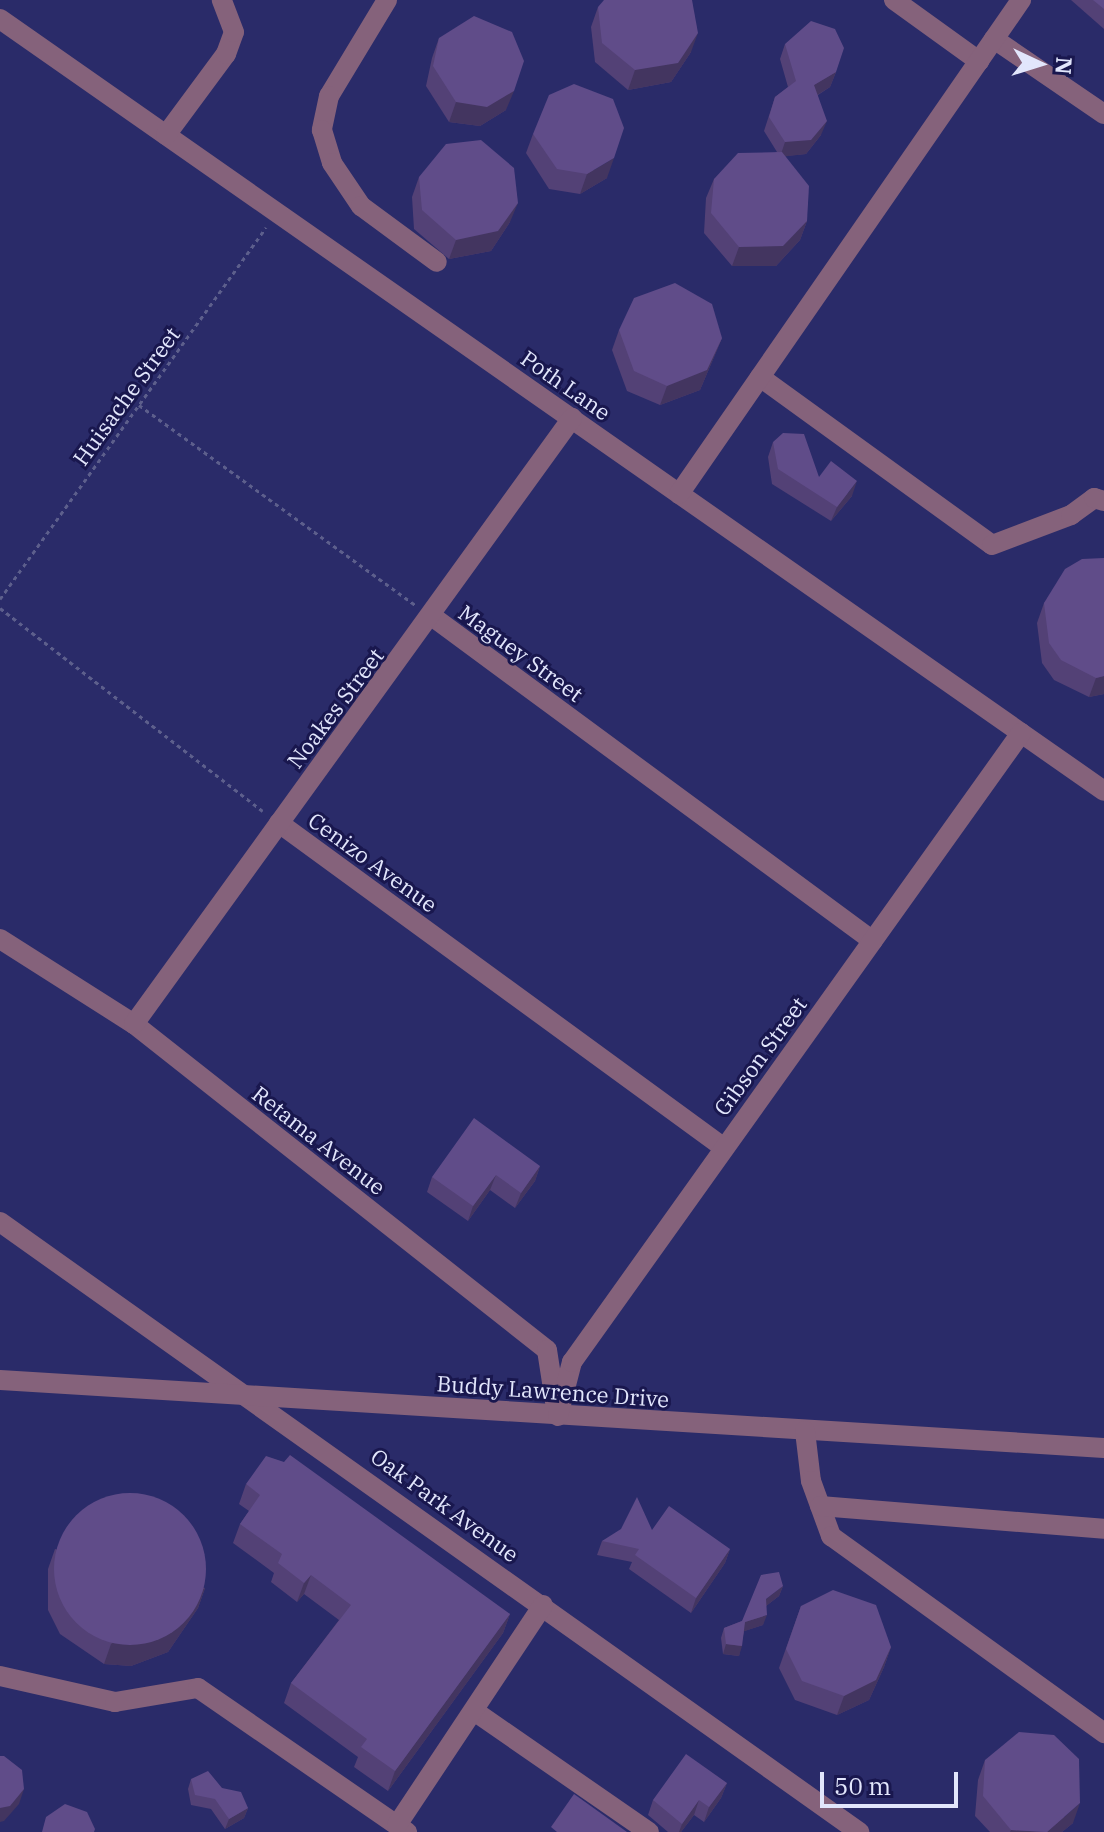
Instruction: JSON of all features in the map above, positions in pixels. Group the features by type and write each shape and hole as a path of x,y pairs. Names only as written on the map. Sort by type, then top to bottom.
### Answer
{"street":[{"path":"166,135 226,54 234,32 222,0"},
{"path":"387,0 329,96 322,130 332,163 361,206 437,262"},
{"path":"894,0 979,61"},
{"path":"679,494 1021,0"},
{"name":"Poth Lane","path":"0,19 1104,791"},
{"path":"994,39 1104,114"},
{"path":"760,377 992,545 1071,515 1101,494"},
{"name":"Noakes Street","path":"134,1024 433,617 572,418"},
{"name":"Maguey Street","path":"433,617 873,941"},
{"name":"Gibson Street","path":"558,1416 572,1362 1021,733"},
{"name":"Cenizo Avenue","path":"279,823 723,1147"},
{"name":"Retama Avenue","path":"0,939 134,1024 547,1350 558,1416"},
{"name":"Oak Park Avenue","path":"0,1222 250,1395 859,1832"},
{"name":"Buddy Lawrence Drive","path":"0,1380 1104,1448"},
{"path":"805,1431 820,1506 831,1536 1104,1733"},
{"path":"820,1506 1104,1529"},
{"path":"0,1676 115,1702 198,1688 402,1828 543,1605"},
{"path":"477,1713 649,1832"}],"path":[{"name":"Huisache Street","path":"0,599 277,213"},
{"name":"Maguey Street","path":"139,405 433,617"},
{"name":"Cenizo Avenue","path":"0,608 279,823"}],"shaded area":[{"path":"0,0 1104,0 1104,1832 0,1832"}],"building":[{"path":"604,0 692,0 698,33 678,63 635,70 602,43 598,7"},
{"path":"1093,0 1104,0 1104,9"},
{"path":"474,16 512,32 524,61 514,91 487,107 456,102 433,66 439,38"},
{"path":"811,21 835,29 844,48 836,72 814,85 827,121 811,140 785,142 769,117 775,97 796,81 785,44"},
{"path":"574,84 613,99 624,128 614,158 587,174 557,169 533,134 549,95"},
{"path":"481,140 514,168 518,203 498,231 456,240 422,210 419,177 446,144"},
{"path":"782,152 809,186 807,221 783,246 739,247 711,213 714,179 738,153"},
{"path":"675,283 712,304 722,338 707,370 667,386 634,371 619,330 634,298"},
{"path":"783,433 804,434 819,477 831,461 857,481 837,507 778,469 773,442"},
{"path":"1104,558 1104,676 1096,678 1061,660 1049,643 1044,603 1065,569 1082,559"},
{"path":"474,1118 540,1166 521,1193 496,1175 473,1206 432,1177"},
{"path":"290,1455 510,1614 395,1771 361,1747 367,1739 291,1683 351,1605 311,1575 304,1583 278,1563 282,1554 240,1524 260,1495 246,1484 266,1456 284,1462"},
{"path":"130,1493 159,1499 184,1515 200,1540 206,1569 200,1598 184,1623 159,1639 130,1645 101,1639 76,1623 60,1598 54,1569 60,1540 76,1515 101,1499"},
{"path":"637,1497 652,1530 669,1506 730,1549 696,1598 635,1555 639,1549 602,1541 621,1529"},
{"path":"779,1572 783,1586 766,1599 767,1615 745,1622 742,1646 726,1644 724,1628 742,1621 761,1575"},
{"path":"833,1590 876,1605 891,1647 876,1680 844,1696 802,1681 786,1649 801,1606"},
{"path":"1019,1732 1054,1735 1079,1759 1080,1803 1047,1832 1011,1830 983,1796 985,1760"},
{"path":"686,1754 727,1783 709,1807 699,1800 682,1824 653,1800"},
{"path":"0,1756 22,1770 24,1789 10,1806 0,1808"},
{"path":"208,1771 222,1788 241,1792 248,1808 229,1819 215,1799 195,1795 191,1779"},
{"path":"574,1794 627,1832 557,1832 551,1827"},
{"path":"65,1804 87,1812 94,1832 42,1832 46,1817"}]}
